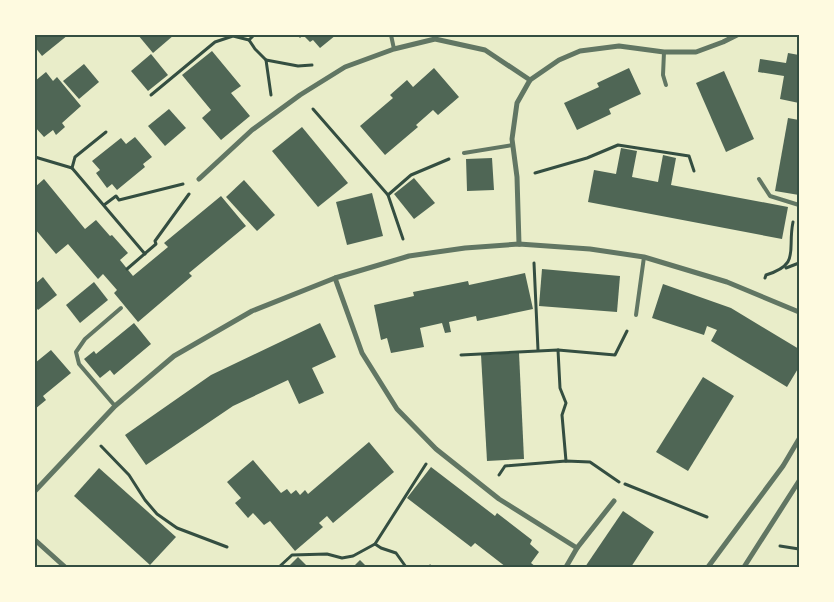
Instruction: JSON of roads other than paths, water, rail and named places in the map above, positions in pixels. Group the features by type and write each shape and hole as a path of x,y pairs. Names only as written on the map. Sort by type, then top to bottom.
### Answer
{"street":[{"path":"519,244 517,177 513,145 516,103 530,80 559,60 580,51 619,46 664,52 696,52 736,35"},
{"path":"199,179 252,130 300,95 345,66 394,49 435,39 485,50 530,80"},
{"path":"35,491 115,406 174,356 244,315 335,278 410,256 465,248 519,244 590,249 644,257 727,282 799,312"},
{"path":"335,278 362,354 398,409 436,449 488,490 577,548"},
{"path":"708,567 784,466 799,439"},
{"path":"744,567 799,481"},
{"path":"566,567 577,548 614,501"},
{"path":"35,540 65,567"}],"lane":[{"path":"391,35 394,49"},
{"path":"664,52 663,74 666,85"},
{"path":"464,153 513,145"},
{"path":"759,180 770,196 798,204"},
{"path":"636,315 644,257"},
{"path":"115,406 78,364 76,352 85,339 121,308"}]}
